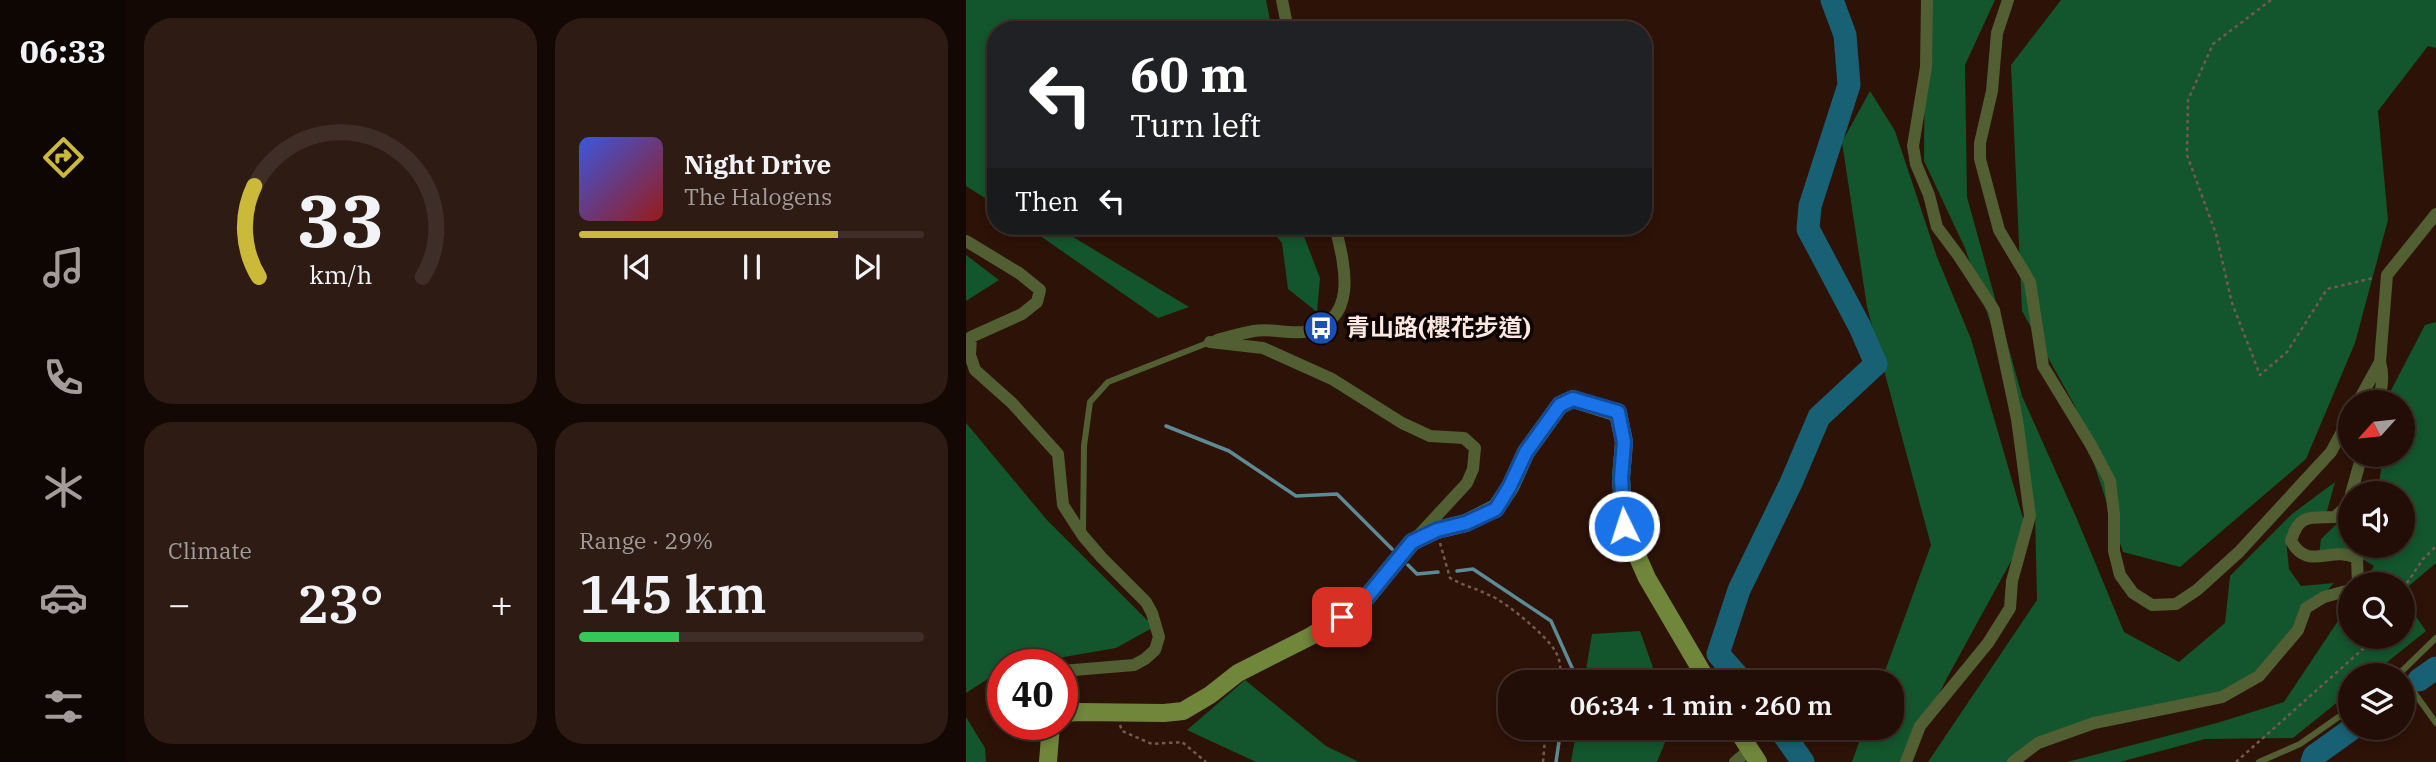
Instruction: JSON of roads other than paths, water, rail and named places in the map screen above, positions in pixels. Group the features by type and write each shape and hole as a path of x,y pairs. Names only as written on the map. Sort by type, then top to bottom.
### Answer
{"street":[{"path":"1282,0 1287,21"},
{"path":"1906,762 1920,726 1988,643 2010,608 2012,581 2030,516 2017,419 1994,310 1937,227 1929,195 1916,164 1913,146 1926,67 1927,0"},
{"path":"2008,0 1997,33 1992,91 1980,143 1980,159 1999,230 2030,282 2043,366 2091,444 2110,481 2115,514 2114,551 2120,575 2133,593 2152,604 2176,604 2197,590 2239,552 2331,453 2338,440"},
{"path":"2381,390 2380,362 2387,275 2436,214"},
{"path":"1210,341 1256,330 1303,332 1331,322 1344,303 1343,256 1337,235"},
{"path":"966,241 1019,273 1040,290 1037,302 1022,314 971,337 970,355 975,370 1012,403 1058,454 1063,505 1083,536 1146,602 1159,637 1155,650 1133,665 1078,670"},
{"path":"1078,712 1183,710 1210,695 1238,673 1342,617 1367,597 1412,542 1467,483 1473,469 1475,448 1464,438 1430,436 1402,423 1332,379 1263,348 1210,341"},
{"path":"2365,390 2380,362"},
{"path":"1412,542 1496,509 1526,452 1560,405 1573,399 1618,412 1624,442 1621,478 1624,526 1647,578 1701,670"},
{"path":"2338,514 2335,517 2303,519 2295,526 2291,541 2297,551 2306,557 2338,554"},
{"path":"2013,762 2038,743 2094,723 2222,697 2259,676 2298,630 2306,608 2324,597 2338,593"},
{"path":"1048,762 1050,740"},
{"path":"1740,740 1747,758"}],"lane":[{"path":"1083,536 1084,446 1090,402 1108,382 1210,341"},
{"path":"2412,663 2436,638"},
{"path":"2415,695 2436,723"},
{"path":"2259,762 2301,744 2338,718"}],"waterway":[{"path":"1732,670 1718,654 1739,590 1791,483 1819,417 1876,364 1860,327 1808,229 1810,206 1849,85 1845,35 1832,0"},
{"path":"1166,426 1229,451 1296,496 1337,494 1392,549"},
{"path":"1408,565 1417,574 1438,572"},
{"path":"1457,571 1473,569 1551,621 1573,670"},
{"path":"2419,680 2436,668"},
{"path":"2312,762 2314,756 2338,739"},
{"path":"1556,762 1559,740"},
{"path":"1787,740 1803,762"}],"place":[{"name":"青山路(櫻花步道)","path":"1321,328"}]}
